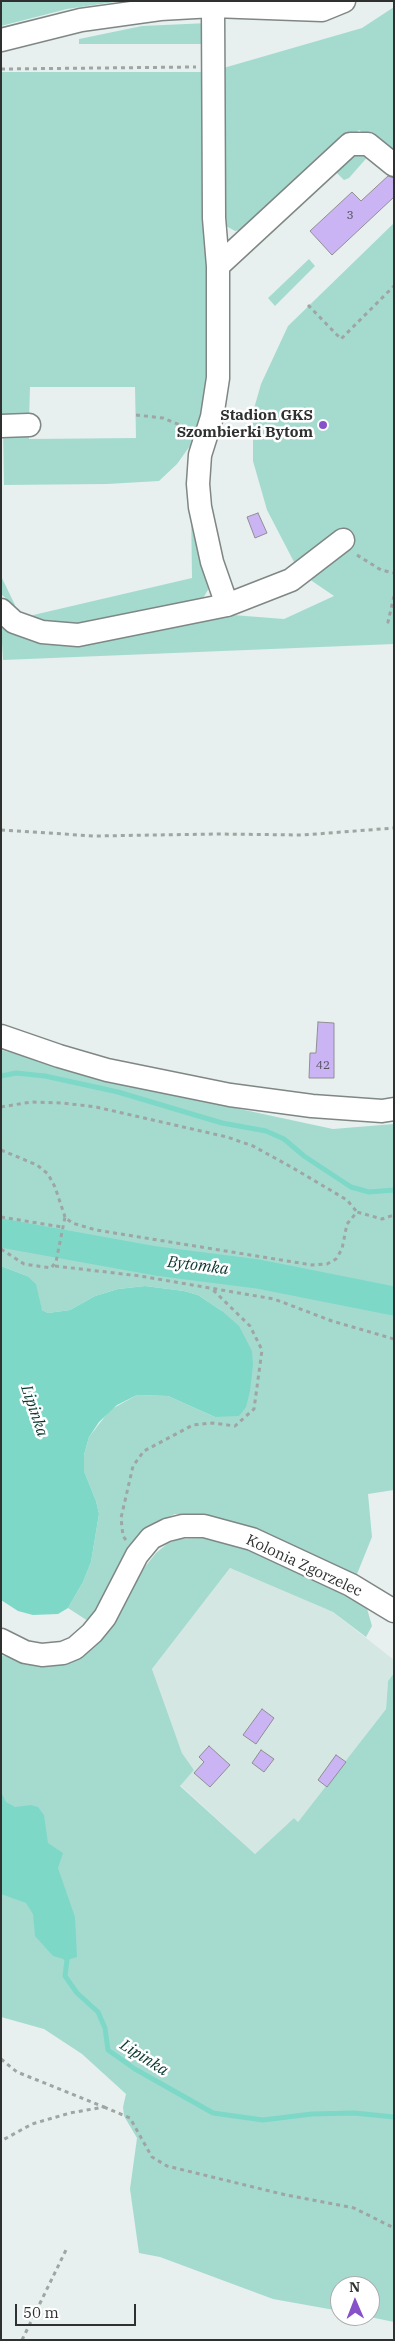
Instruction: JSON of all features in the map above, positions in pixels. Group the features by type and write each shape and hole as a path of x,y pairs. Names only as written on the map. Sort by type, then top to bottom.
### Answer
{"street":[{"path":"1,40 81,20 160,9 213,6 322,10 344,1"},
{"path":"183,480 202,447 212,417 218,378 218,266 214,218 213,6"},
{"path":"218,266 350,144 368,144 394,165"},
{"path":"1,426 28,425"},
{"path":"202,447 198,484 200,506 212,562 227,605"},
{"path":"1,610 14,622 42,632 78,635 227,605 291,580 350,548"},
{"path":"1,1036 58,1056 107,1070 230,1095 312,1106 382,1111 394,1109"},
{"name":"Kolonia Zgorzelec","path":"1,1640 26,1652 42,1655 63,1653 75,1648 92,1633 105,1617 137,1555 152,1538 167,1530 183,1526 204,1526 252,1540 351,1585 394,1611"}],"path":[{"path":"1,68 214,67"},
{"path":"308,305 340,339 394,286"},
{"path":"136,415 163,418 188,427 202,447"},
{"path":"350,548 381,570 394,573"},
{"path":"394,596 388,622 394,623"},
{"path":"1,830 94,836 303,835 394,828"},
{"path":"1,1107 31,1102 96,1107 227,1137 253,1146 293,1168 347,1200 357,1212 382,1219 394,1214"},
{"path":"1,1150 37,1164 48,1174 55,1187 65,1217 72,1223 96,1230 312,1265 327,1264 336,1258 342,1249 347,1224 357,1212"},
{"path":"1,1217 62,1227"},
{"path":"55,1266 65,1217"},
{"path":"1,1249 24,1264 46,1269 55,1266 274,1299 332,1321 394,1339"},
{"path":"137,1555 123,1536 121,1518 134,1466 144,1451 193,1425 212,1423 235,1426 254,1409 262,1350 250,1326 211,1288"},
{"path":"1,2059 17,2072 130,2118 152,2157 167,2166 286,2195 354,2208 394,2228"},
{"path":"1,2141 32,2124 70,2113 104,2107"},
{"path":"22,2340 66,2250"}],"shaded area":[{"path":"1,1 121,1 67,9 1,26"},
{"path":"394,7 394,157 359,130 253,228 235,231 226,226 220,217 220,69 362,28"},
{"path":"208,23 208,44 79,44 79,39 142,26"},
{"path":"1,72 205,72 210,391 195,439 177,464 159,481 107,484 4,485 3,429 29,430 29,439 136,438 135,387 30,387 29,421 1,421"},
{"path":"350,153 371,153 349,178 344,180 333,169"},
{"name":"Stadion GKS Szombierki Bytom","path":"394,223 394,644 3,660 1,626 84,641 233,615 284,619 334,596 312,581 294,562 267,510 253,461 253,412 261,384 288,326"},
{"path":"309,259 315,266 275,306 268,298"},
{"path":"191,507 210,579 209,588 202,600 60,628 29,616 192,578"},
{"path":"1,576 15,605 14,606 1,594"},
{"path":"1,1050 128,1085 333,1129 394,1124 394,1490 368,1494 372,1537 355,1579 206,1515 175,1514 148,1526 125,1555 96,1613 88,1621 68,1608 83,1582 91,1562 99,1514 84,1471 84,1455 89,1437 110,1410 137,1395 168,1396 215,1417 222,1311 198,1295 184,1291 145,1286 118,1289 95,1296 70,1310 48,1313 42,1310 27,1276 1,1266"},
{"path":"207,1538 238,1544 358,1598 366,1605 372,1626 366,1637 333,1612 230,1568 152,1669 182,1753 194,1770 180,1786 255,1854 294,1818 298,1822 386,1709 388,1681 394,1673 394,2322 380,2319 380,2276 330,2276 330,2309 273,2299 160,2257 139,2253 130,2189 137,2138 124,2116 123,2107 126,2094 82,2054 44,2029 1,2017 1,1655 30,1663 97,1643 144,1568 156,1553 167,1544 178,1539"},
{"path":"230,1568 333,1612 394,1660 394,1673 388,1681 386,1709 298,1822 294,1818 255,1854 180,1785 194,1770 182,1753 152,1669"}],"water":[{"path":"1,1266 27,1276 36,1284 42,1310 48,1313 70,1310 95,1296 118,1289 145,1286 184,1291 198,1295 222,1311 239,1326 252,1351 253,1365 250,1391 246,1407 239,1416 215,1417 168,1396 137,1395 117,1405 99,1422 89,1437 84,1455 84,1471 99,1514 91,1562 83,1582 68,1608 58,1614 33,1615 18,1611 1,1600"},
{"path":"1,1792 6,1802 15,1807 31,1805 38,1807 44,1815 48,1843 63,1853 58,1868 75,1917 77,1957 67,1960 53,1956 35,1936 33,1914 26,1903 1,1894"}],"building":[{"path":"388,176 394,178 394,197 332,255 310,231 352,192 361,201"},
{"path":"258,513 267,533 255,538 247,517"},
{"path":"318,1022 334,1023 334,1078 309,1078 310,1053 316,1053"},
{"path":"262,1709 274,1718 256,1744 243,1735"},
{"path":"209,1746 230,1765 210,1787 194,1773 204,1762 199,1757"},
{"path":"261,1750 274,1759 264,1772 252,1763"},
{"path":"336,1755 346,1762 327,1787 318,1780"}],"waterway":[{"path":"1,1076 16,1073 45,1076 118,1092 222,1123 266,1131 284,1139 304,1156 351,1187 369,1192 394,1190"},
{"name":"Bytomka","path":"1,1233 156,1261 258,1274 394,1301"},
{"name":"Lipinka","path":"64,1956 67,1960 65,1976 77,1993 98,2012 105,2028 108,2050 135,2069 213,2113 263,2120 312,2114 354,2113 394,2117"}],"place":[{"name":"Stadion GKS Szombierki Bytom","path":"323,425"}]}
